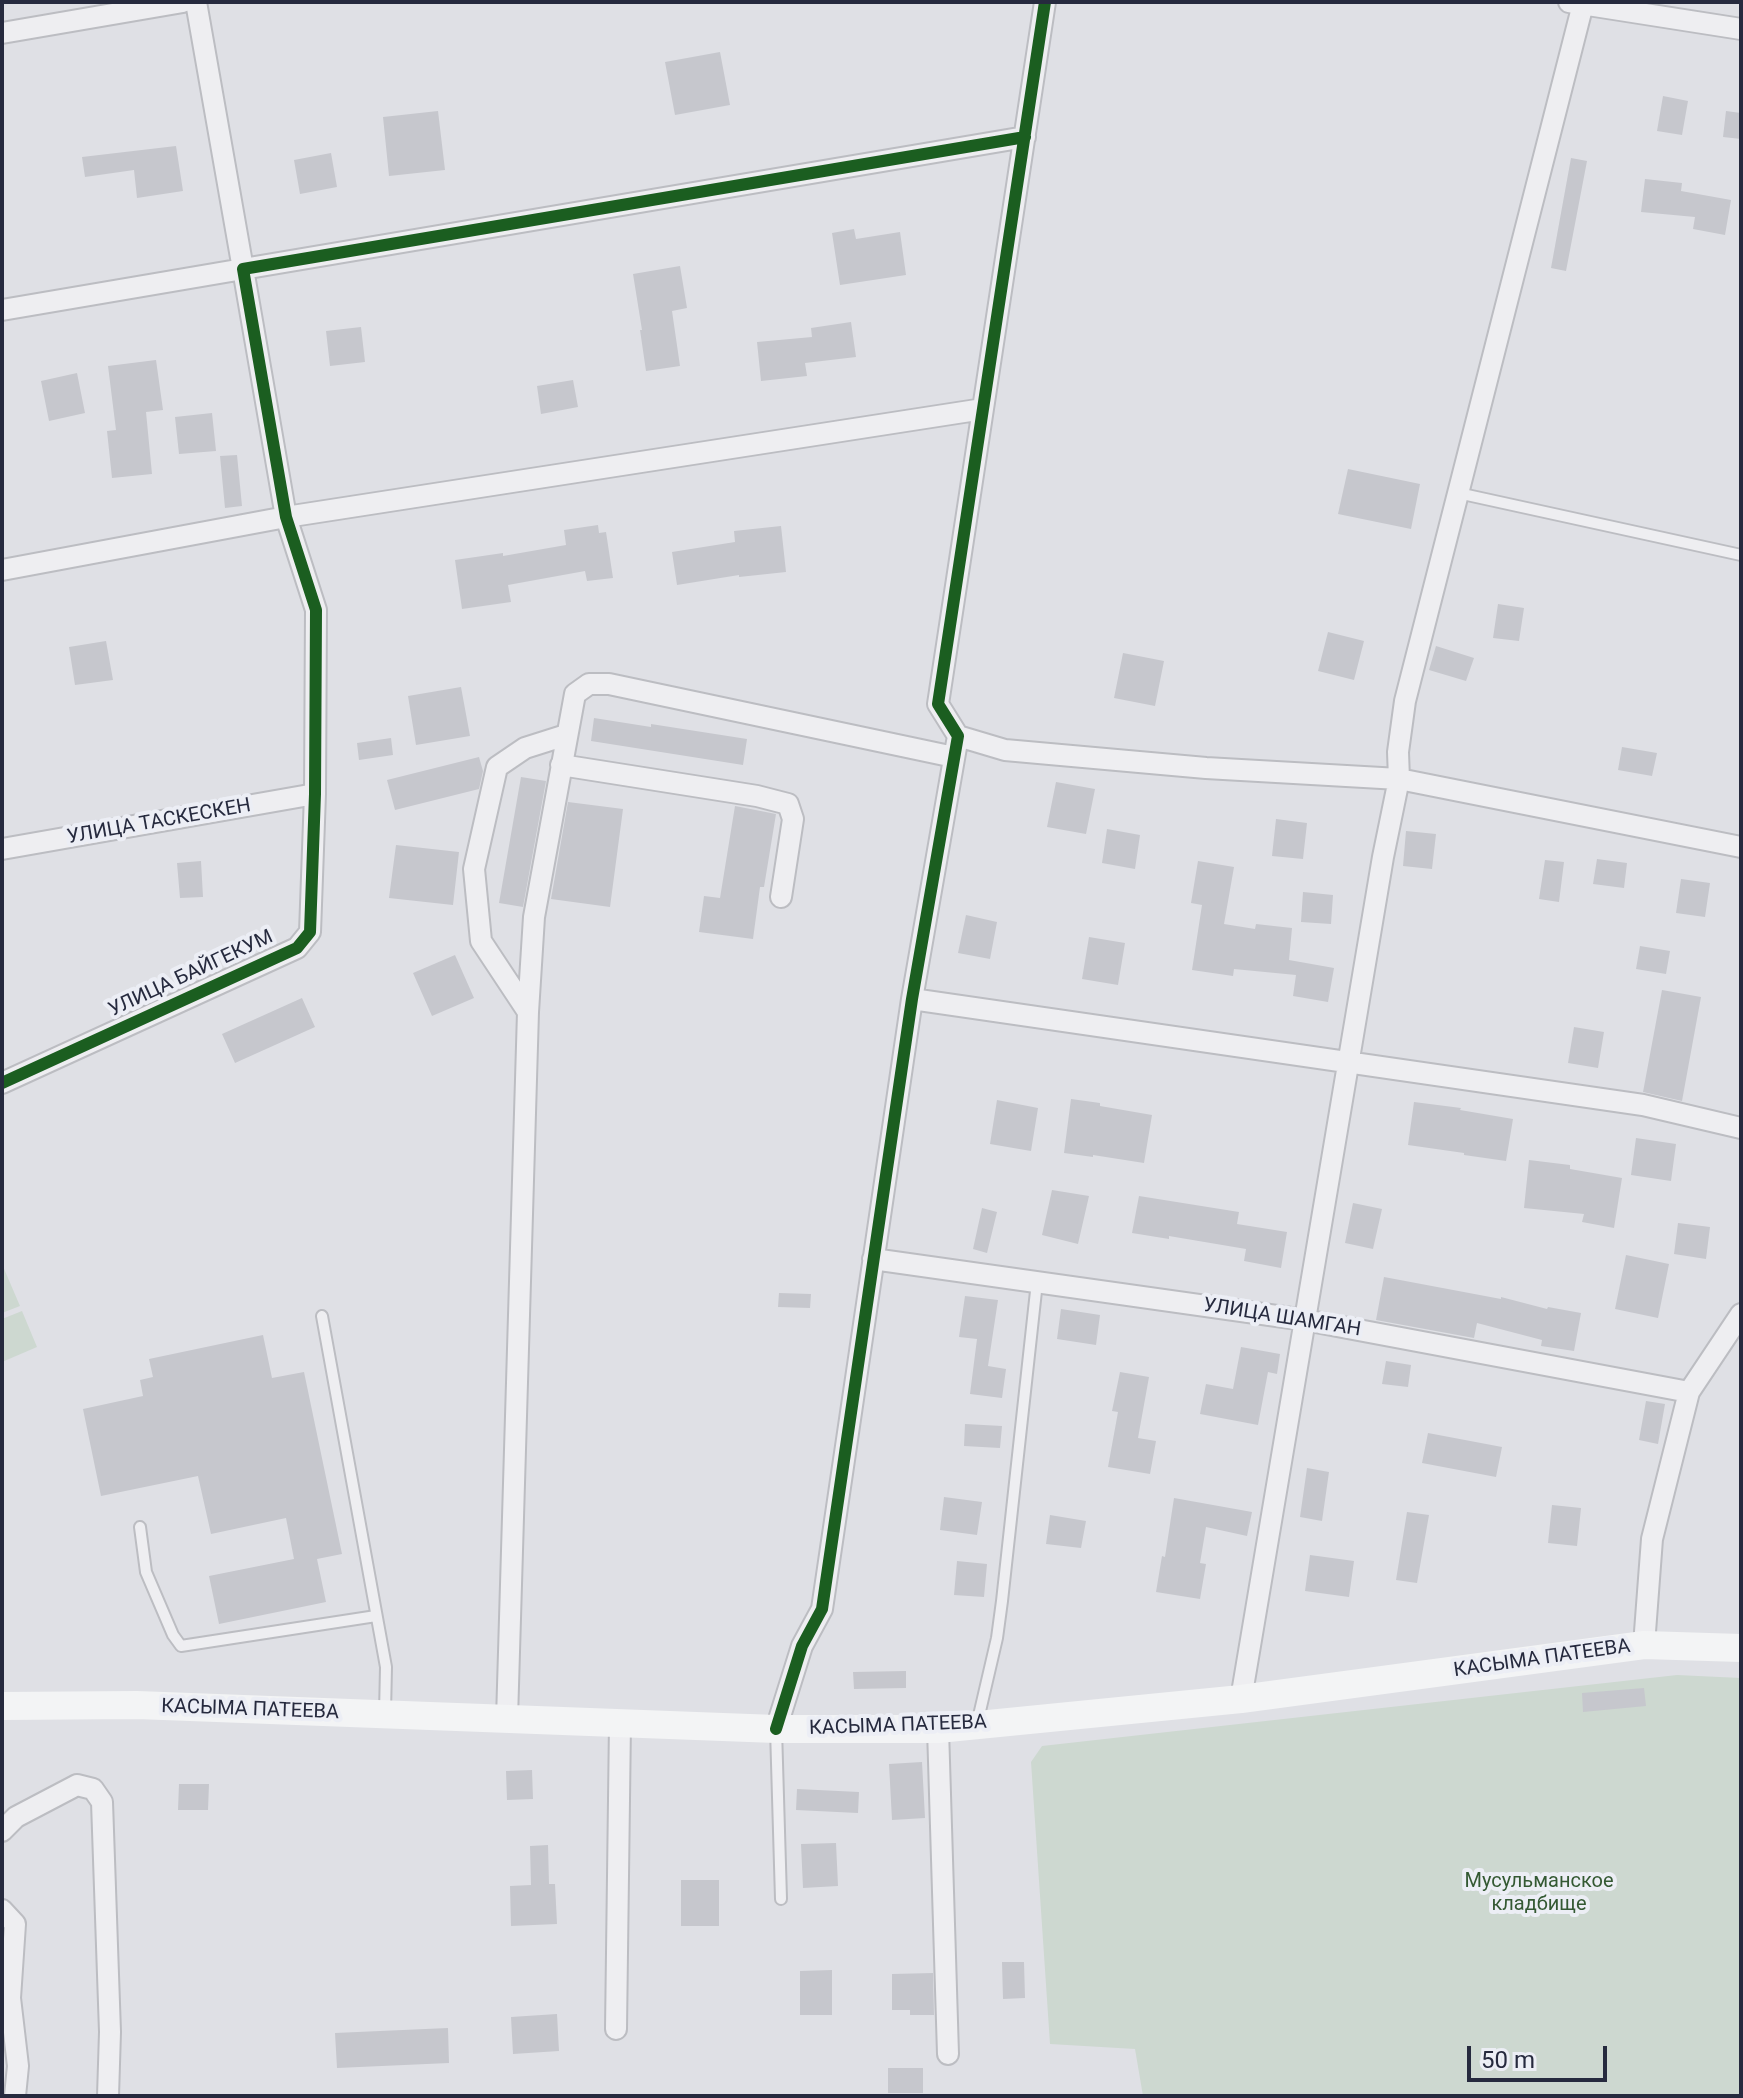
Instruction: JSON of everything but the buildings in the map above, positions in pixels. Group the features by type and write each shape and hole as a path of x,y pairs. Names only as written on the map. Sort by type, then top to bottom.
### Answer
{"main road":[{"name":"КАСЫМА ПАТЕЕВА","path":"2,1706 137,1705 776,1729 938,1729 1241,1699 1644,1645 1741,1648"}],"street":[{"path":"2,33 183,2"},
{"name":"УЛИЦА БАЙГЕКУМ","path":"2,1083 297,948 310,932 315,794 316,610 286,517 196,2"},
{"path":"1045,2 938,704 958,736 1005,750 1206,768 1399,779 1741,847"},
{"path":"1241,1699 1383,857 1399,779 1398,752 1405,701 1579,3 1741,29"},
{"path":"2,310 1025,137"},
{"path":"2,570 286,517 983,409"},
{"path":"507,1719 528,1012 534,917 575,694 589,684 609,684 954,757"},
{"path":"528,1012 481,941 474,869 497,767 525,748 566,735"},
{"path":"776,1729 802,1646 822,1609 912,999 958,736"},
{"path":"561,765 757,796 788,804 793,819 781,897"},
{"name":"УЛИЦА ТАСКЕСКЕН","path":"2,849 315,794"},
{"path":"912,999 1643,1105 1741,1128"},
{"name":"УЛИЦА ШАМГАН","path":"873,1259 1305,1320 1689,1392"},
{"path":"1644,1645 1652,1539 1689,1392 1741,1314"},
{"path":"616,2029 620,1723"},
{"path":"938,1729 948,2054"},
{"path":"2,1831 16,1817 77,1785 93,1789 102,1802 110,2032 108,2096"},
{"path":"2,1910 15,1924 10,1998 18,2066 15,2096"}],"lane":[{"path":"1458,493 1741,555"},
{"path":"977,1725 997,1638 1037,1282"},
{"path":"322,1316 386,1667 385,1715"},
{"path":"140,1527 146,1572 173,1635 181,1646 376,1616"},
{"path":"776,1729 781,1899"}],"green space":[{"path":"2,1264 20,1306 2,1313"},
{"path":"22,1311 37,1347 2,1362 2,1319"},
{"name":"Мусульманское кладбище","path":"1677,1675 1741,1678 1741,2096 1143,2096 1135,2049 1050,2044 1031,1762 1042,1746"}],"cycle path":[{"path":"776,1729 802,1646 822,1609 912,999 958,736 938,704 1045,2"},
{"path":"2,1083 297,948 310,932 315,794 316,610 286,517 243,269 1025,137"}]}
